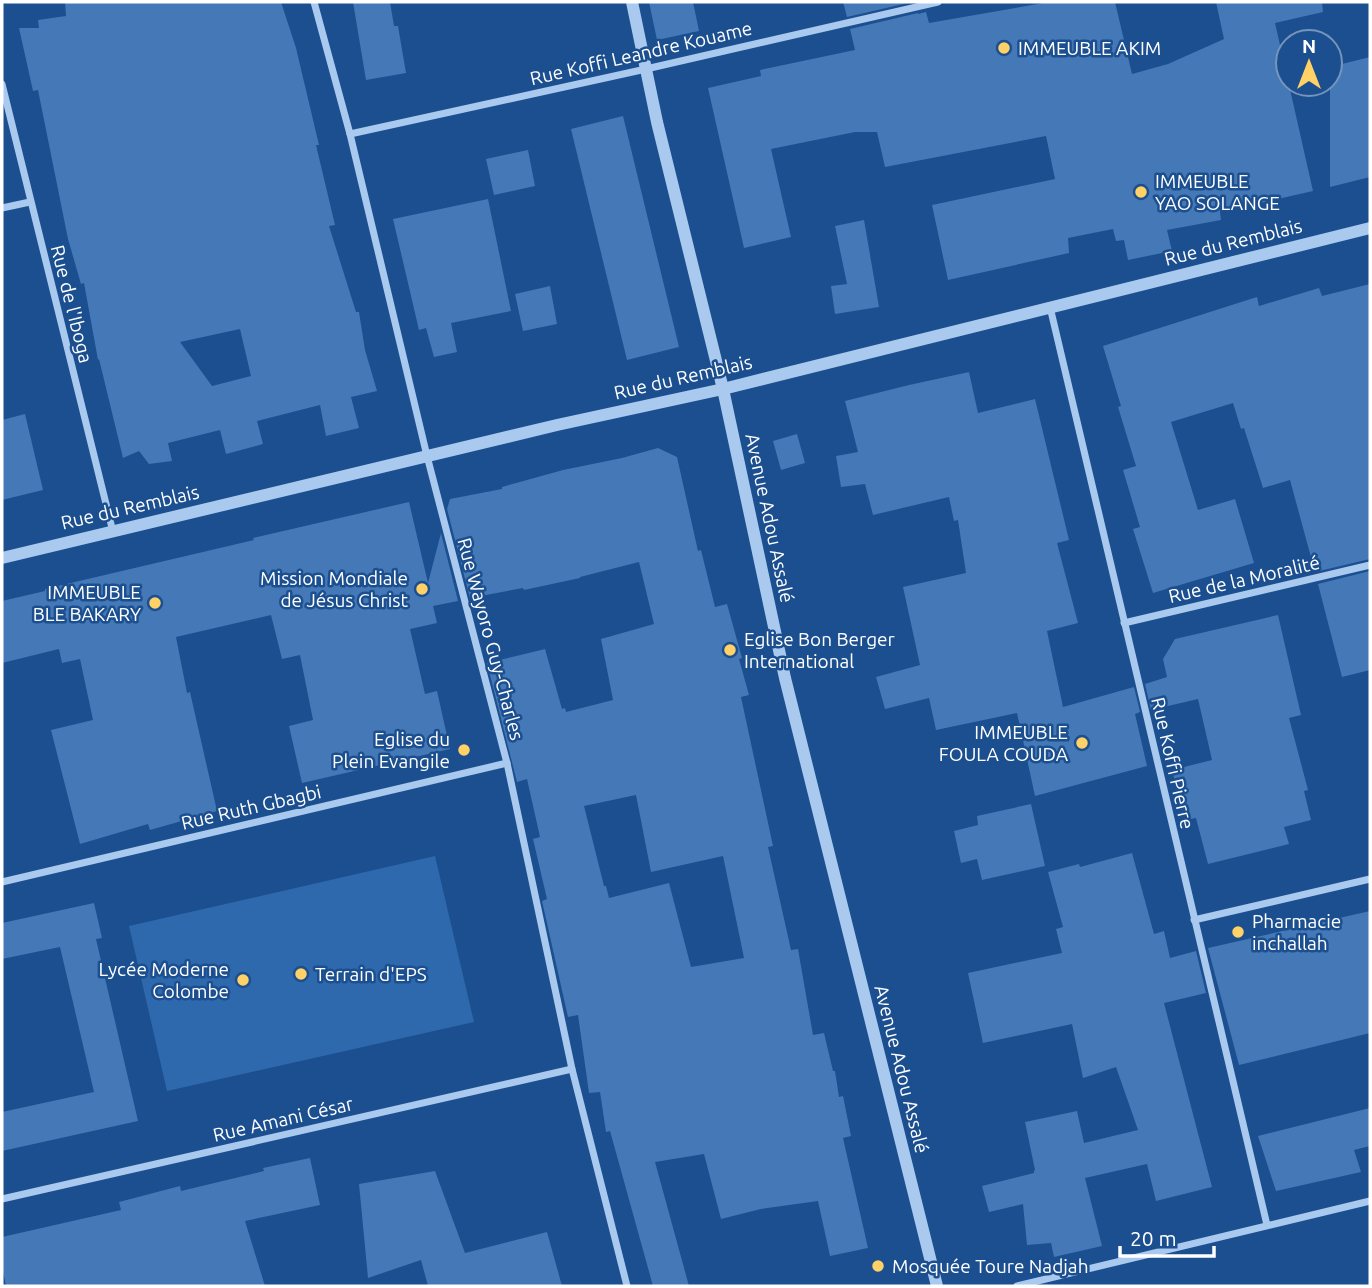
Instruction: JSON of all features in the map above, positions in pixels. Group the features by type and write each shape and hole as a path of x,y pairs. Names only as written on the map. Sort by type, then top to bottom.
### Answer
{"street":[{"name":"Rue Wayoro Guy-Charles","path":"314,2 350,134 427,456 507,763 572,1069 627,1286"},
{"name":"Avenue Adou Assalé","path":"632,2 657,122 723,389 785,678 937,1286"},
{"name":"Rue Koffi Leandre Kouame","path":"350,134 938,2"},
{"name":"Rue de l'Iboga","path":"2,84 114,531"},
{"path":"2,208 30,202"},
{"name":"Rue du Remblais","path":"2,558 557,425 723,389 1370,228"},
{"name":"Rue Koffi Pierre","path":"1050,307 1266,1225"},
{"name":"Rue de la Moralité","path":"1124,622 1370,565"},
{"name":"Rue Ruth Gbagbi","path":"2,882 507,763"},
{"path":"1194,920 1370,879"},
{"name":"Rue Amani César","path":"2,1199 572,1069"},
{"path":"1017,1286 1370,1201"}],"shaded area":[{"name":"Terrain d'EPS","path":"435,856 474,1022 167,1091 129,926"}],"building":[{"path":"65,2 281,2 296,48 319,145 316,145 335,225 329,226 356,312 359,312 365,350 377,391 351,397 359,428 326,436 320,405 257,421 263,444 226,454 220,430 168,443 172,461 149,464 139,451 123,458 98,360 84,283 81,284 68,239 38,90 33,91 19,28 39,28 38,20 66,16","holes":["240,329 251,376 212,386 180,342"]},
{"path":"353,2 390,2 394,26 398,26 406,73 366,80"},
{"path":"649,2 693,2 699,31 657,40"},
{"path":"843,2 912,2 847,17"},
{"path":"1049,2 1115,2 1132,74 1168,64 1224,39 1216,2 1322,2 1323,12 1275,23 1274,28 1274,98 1292,98 1313,191 1220,212 1221,220 1167,230 1172,251 1128,260 1124,240 1116,241 1113,229 1068,238 1069,253 948,280 932,205 1055,179 1046,136 885,167 877,132 855,132 771,149 791,237 744,248 708,88 761,76 760,70 855,50 850,29 926,12 929,23"},
{"path":"1370,57 1370,177 1330,187 1330,98 1344,98 1344,64"},
{"path":"623,116 679,347 627,360 571,129"},
{"path":"528,150 535,186 494,195 486,159"},
{"path":"488,199 511,311 451,323 457,352 434,357 426,328 419,330 393,219"},
{"path":"864,220 879,307 835,314 831,286 847,284 835,226"},
{"path":"1370,284 1370,559 1315,572 1290,480 1263,488 1233,403 1171,422 1198,510 1235,499 1254,563 1153,593 1133,529 1140,527 1123,470 1136,466 1103,346 1257,297 1259,306 1319,288 1322,296"},
{"path":"550,286 557,324 523,331 515,294"},
{"path":"969,372 978,413 1035,399 1069,540 1057,543 1078,623 1047,631 1063,707 1134,687 1140,712 1135,714 1147,766 1035,796 1017,713 936,730 929,698 885,709 876,677 920,665 903,587 966,573 958,520 954,521 949,497 873,515 865,484 841,487 836,456 858,452 845,401"},
{"path":"25,414 43,490 2,500 2,420"},
{"path":"797,434 805,463 781,470 773,441"},
{"path":"658,448 677,457 698,551 701,550 715,607 727,604 749,695 741,697 773,846 768,847 791,950 798,949 813,1035 824,1033 839,1097 843,1096 851,1136 843,1138 868,1248 830,1256 818,1201 761,1209 721,1219 704,1154 655,1162 689,1286 653,1286 610,1131 606,1132 600,1092 589,1093 578,1015 568,1017 542,901 547,899 533,839 540,837 527,779 517,782 487,663 545,649 562,709 565,708 566,712 613,700 601,639 654,624 639,562 524,590 523,588 470,598 447,509 450,499 502,489 563,470","holes":["636,795 651,872 723,856 744,958 691,967 669,883 609,898 584,806"]},
{"path":"409,502 428,583 441,533 458,601 433,606 437,623 410,629 425,694 437,691 450,749 302,783 289,726 313,720 300,655 282,659 271,615 176,637 187,693 190,692 217,811 150,830 148,824 80,844 51,730 93,720 80,659 62,663 59,649 2,663 2,601"},
{"path":"1370,571 1370,670 1342,677 1318,584"},
{"path":"1278,615 1301,715 1289,718 1308,790 1304,791 1311,820 1284,827 1289,844 1208,864 1196,818 1185,820 1172,770 1212,760 1198,699 1151,710 1145,684 1167,677 1163,659 1175,639"},
{"path":"1031,804 1045,866 982,880 977,859 961,863 954,831 978,825 977,816"},
{"path":"1132,853 1154,934 1164,931 1170,958 1196,951 1206,993 1164,1003 1212,1187 1156,1201 1147,1164 1085,1178 1102,1246 1054,1257 1051,1243 1027,1245 1023,1204 989,1212 982,1186 1034,1173 1025,1122 1077,1111 1084,1143 1138,1130 1116,1067 1083,1078 1072,1024 983,1043 968,973 1062,953 1056,929 1063,927 1048,872 1079,864 1080,867"},
{"path":"94,903 102,938 96,939 138,1121 2,1151 2,1112 94,1092 60,947 2,959 2,923"},
{"path":"1370,911 1370,1033 1239,1065 1208,948"},
{"path":"1370,1108 1370,1146 1354,1150 1361,1172 1276,1191 1258,1136"},
{"path":"310,1158 320,1205 245,1221 265,1286 6,1286 2,1266 2,1237 121,1210 119,1202 180,1186 181,1191"},
{"path":"435,1171 465,1253 547,1232 562,1286 428,1286 421,1260 368,1278 359,1184"}],"place":[{"name":"IMMEUBLE AKIM","path":"1004,48"},
{"name":"IMMEUBLE YAO SOLANGE","path":"1141,192"},
{"name":"Mission Mondiale de Jésus Christ","path":"422,589"},
{"name":"IMMEUBLE BLE BAKARY","path":"155,603"},
{"name":"Eglise Bon Berger International","path":"730,650"},
{"name":"IMMEUBLE FOULA COUDA","path":"1082,743"},
{"name":"Eglise du Plein Evangile","path":"464,750"},
{"name":"Pharmacie inchallah","path":"1238,932"},
{"name":"Terrain d'EPS","path":"301,974"},
{"name":"Lycée Moderne Colombe","path":"243,980"},
{"name":"Mosquée Toure Nadjah","path":"878,1266"}]}
